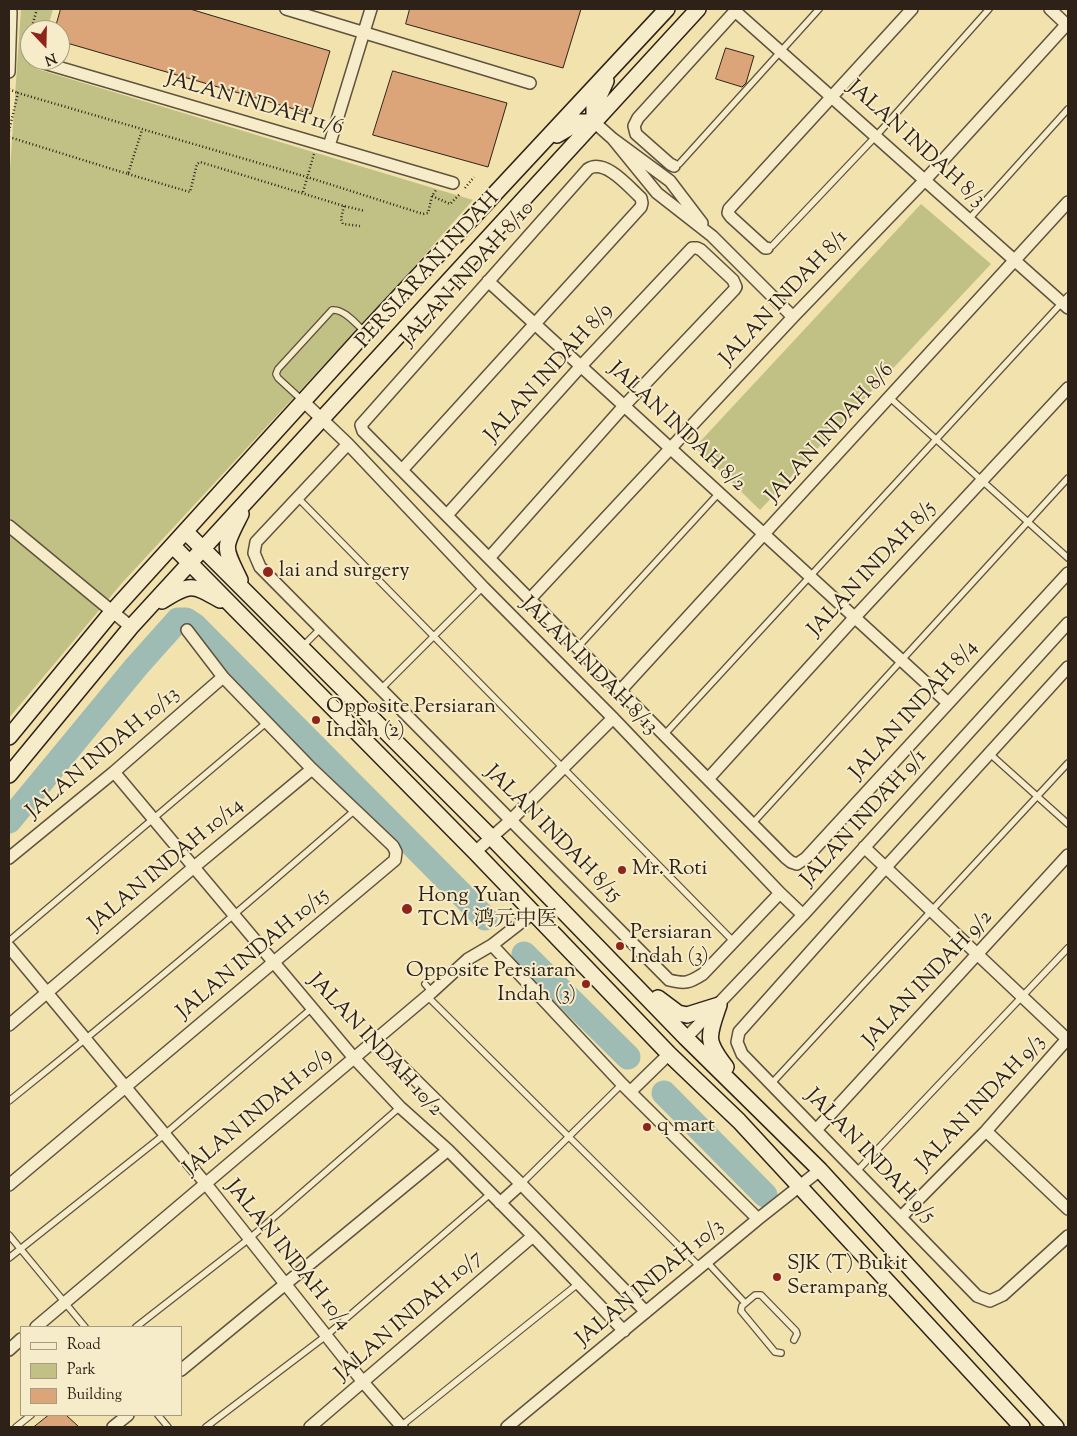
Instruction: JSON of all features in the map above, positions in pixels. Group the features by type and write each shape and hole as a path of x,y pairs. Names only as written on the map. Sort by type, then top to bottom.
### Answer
{"main road":[{"name":"PERSIARAN INDAH","path":"9,738 112,612 174,546 366,332 667,9"},
{"name":"PERSIARAN INDAH","path":"142,614 698,9"},
{"path":"533,153 567,128 579,122 594,122 594,107 614,65"},
{"path":"246,590 228,557 227,549 228,540 250,498"},
{"path":"186,532 492,838 686,1038 820,1170 1056,1427"},
{"path":"174,546 475,852 669,1054 739,1121 1022,1427"},
{"path":"9,775 142,614 176,592 194,587 235,608"},
{"path":"619,969 678,1013 687,1015 719,1005"},
{"path":"606,988 643,1013 668,1038 686,1038"},
{"path":"719,1005 711,1030 711,1045 755,1106"},
{"path":"686,1038 687,1057 739,1121"}],"street":[{"path":"9,9 11,12 9,72"},
{"path":"286,9 530,83"},
{"path":"329,146 371,9"},
{"path":"767,248 731,217 728,213 729,209 912,9"},
{"path":"1050,9 1067,25"},
{"path":"674,166 636,134 634,126 638,118 736,10"},
{"name":"JALAN INDAH 8/3","path":"736,10 1015,260 1066,302"},
{"name":"JALAN INDAH 8/1","path":"530,599 793,317 926,180 1067,25"},
{"name":"JALAN INDAH 11/6","path":"68,70 448,182"},
{"path":"594,122 613,139 670,181 712,236"},
{"path":"613,139 657,193 712,236 793,317"},
{"name":"JALAN INDAH 8/10","path":"402,470 363,430 361,425 588,169 598,166 611,171 640,198 641,207 535,324"},
{"name":"JALAN INDAH 8/6","path":"620,691 1068,202"},
{"name":"JALAN INDAH 8/9","path":"447,515 681,258 692,248 697,248 733,280 736,287 624,406"},
{"name":"JALAN INDAH 8/2","path":"488,282 948,703"},
{"path":"535,324 402,470 752,824"},
{"name":"JALAN INDAH 8/5","path":"708,779 855,617 1068,388"},
{"name":"JALAN INDAH 8/13","path":"304,402 348,444 483,587 613,718 803,915"},
{"path":"489,558 624,406"},
{"path":"298,498 348,444"},
{"name":"JALAN INDAH 8/15","path":"298,498 256,542 254,554 260,567 669,980 681,983 692,981 703,974 734,942"},
{"path":"9,526 131,627"},
{"name":"JALAN INDAH 8/4","path":"752,824 786,858 796,864 806,858 1068,572"},
{"name":"JALAN INDAH 9/1","path":"686,1038 803,915 1068,623"},
{"path":"187,630 223,677 266,723 355,810"},
{"path":"885,868 1068,667"},
{"name":"JALAN INDAH 10/13","path":"9,858 114,772 223,677"},
{"path":"475,852 511,820 613,718"},
{"name":"JALAN INDAH 10/14","path":"9,1025 312,769"},
{"name":"JALAN INDAH 10/2","path":"114,772 354,1058 400,1107 448,1150 624,1330"},
{"name":"JALAN INDAH 10/15","path":"9,1185 395,860 396,852 393,846 355,810"},
{"path":"864,848 1068,1039"},
{"name":"JALAN INDAH 9/2","path":"816,1130 1068,855"},
{"name":"JALAN INDAH 9/5","path":"885,868 739,1032 737,1042 742,1054 976,1296 990,1301 1003,1295 1068,1236"},
{"path":"734,942 780,893"},
{"name":"JALAN INDAH 10/9","path":"37,1326 375,1040 465,955 492,945 533,913"},
{"path":"492,945 626,1088 758,1219"},
{"name":"JALAN INDAH 10/4","path":"9,947 206,1184 401,1427"},
{"name":"JALAN INDAH 9/3","path":"901,1217 986,1131 1068,1039"},
{"path":"375,1040 521,1184 646,1312"},
{"path":"626,1088 669,1054"},
{"path":"986,1131 1068,1209"},
{"path":"182,1369 448,1150"},
{"name":"JALAN INDAH 10/3","path":"507,1427 820,1170"},
{"path":"500,1203 521,1184"},
{"name":"JALAN INDAH 10/7","path":"310,1427 533,1236"},
{"path":"9,1350 20,1340"},
{"path":"113,1427 127,1416"}],"lane":[{"path":"674,166 679,164 819,9"},
{"path":"767,248 772,246 876,136 989,9"},
{"path":"969,219 1068,109"},
{"path":"664,735 936,439 1066,302"},
{"path":"304,402 278,378 276,374 278,369 332,310 337,310 348,317 366,332"},
{"path":"889,397 1068,558"},
{"path":"752,824 1068,478"},
{"path":"578,647 719,493"},
{"path":"298,498 734,942"},
{"path":"381,688 483,587"},
{"path":"302,647 321,628"},
{"path":"9,941 154,820 266,723"},
{"path":"990,753 1068,824"},
{"path":"772,1083 1068,763"},
{"path":"9,1101 234,916 355,810"},
{"path":"857,1171 1068,948"},
{"path":"428,990 569,1136 745,1303"},
{"path":"9,1258 165,1134 312,1008"},
{"path":"521,1184 569,1136 626,1088"},
{"path":"137,1326 250,1238 400,1107"},
{"path":"206,1427 327,1336 490,1194"},
{"path":"9,1236 84,1326"},
{"path":"401,1427 580,1283"},
{"path":"781,1353 776,1352 740,1311 745,1303 755,1294 761,1295 796,1331 797,1334 794,1340"},
{"path":"16,1427 30,1416"},
{"path":"159,1416 168,1427"}],"path":[{"path":"9,90 307,177 423,214 428,213 432,196 448,182"},
{"path":"9,131 18,94"},
{"path":"128,174 142,130"},
{"path":"9,137 190,192 197,164 200,162 365,211"},
{"path":"303,192 317,143"},
{"path":"344,206 341,219 343,224 360,226"}],"green space":[{"path":"21,9 53,9 50,20 20,20"},
{"path":"20,24 20,70 40,70 473,200 405,277 122,583 9,718 9,183"},
{"path":"921,204 991,264 760,510 695,447"}],"building":[{"path":"61,9 190,9 330,51 311,114 70,44 70,20 58,20"},
{"path":"410,9 581,9 563,68 406,24"},
{"path":"726,48 754,56 746,83 742,87 716,79"},
{"path":"393,71 507,103 488,167 373,135"},
{"path":"48,1416 67,1416 79,1427 34,1427"}],"waterway":[{"path":"9,821 136,667 178,620 186,620 195,626 485,918"},
{"path":"524,954 628,1057"},
{"path":"664,1093 765,1195"}],"place":[{"name":"lai and surgery","path":"268,572"},
{"name":"Opposite Persiaran Indah (2)","path":"316,720"},
{"name":"Mr. Roti","path":"622,870"},
{"name":"Hong Yuan TCM 鸿元中医","path":"407,909"},
{"name":"Persiaran Indah (3)","path":"620,946"},
{"name":"Opposite Persiaran Indah (3)","path":"586,984"},
{"name":"q mart","path":"647,1127"},
{"name":"SJK (T) Bukit Serampang","path":"777,1277"}]}
